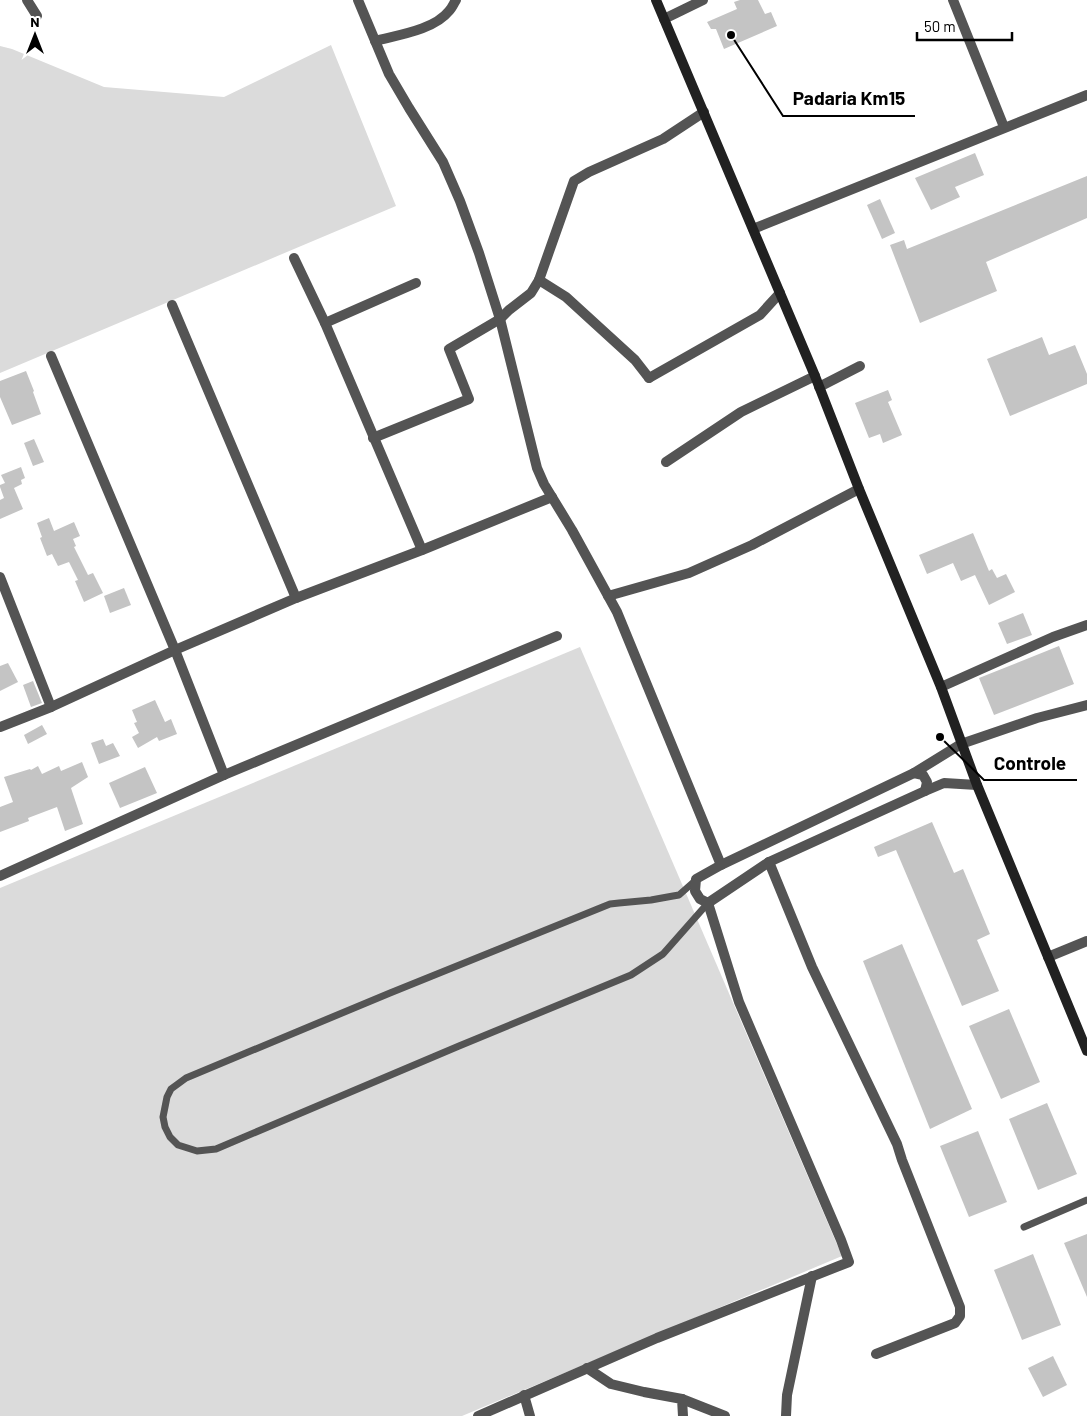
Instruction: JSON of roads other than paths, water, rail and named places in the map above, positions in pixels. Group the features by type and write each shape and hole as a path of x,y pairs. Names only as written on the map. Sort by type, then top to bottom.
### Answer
{"main road":[{"path":"656,0 815,376 941,688 977,785 1087,1051"}],"street":[{"path":"28,0 37,16"},
{"path":"358,0 389,74 443,162 460,200 500,319 537,468 544,484 572,530 617,612 721,865"},
{"path":"376,41 419,30 435,22 449,11 456,0"},
{"path":"664,18 703,0"},
{"path":"953,0 1004,127"},
{"path":"753,229 1087,95"},
{"path":"373,438 469,399 449,349 500,319 508,310 531,294 539,280 574,181 589,172 663,139 704,112"},
{"path":"294,258 325,323 422,550"},
{"path":"539,280 566,297 636,360 649,378 760,314 780,293"},
{"path":"325,323 416,283"},
{"path":"172,305 296,598"},
{"path":"51,356 175,650 224,775"},
{"path":"819,387 860,366"},
{"path":"666,462 741,412 815,376"},
{"path":"608,596 689,573 752,545 859,488"},
{"path":"0,727 51,707 175,650 296,598 422,550 552,497"},
{"path":"0,577 51,707"},
{"path":"941,688 1053,637 1087,625"},
{"path":"0,876 224,775 557,636"},
{"path":"478,1416 657,1338 849,1262 739,1002 708,903 700,899 695,891 696,879 721,865 914,773 961,744 1037,718 1087,705"},
{"path":"914,773 923,775 927,782 925,791"},
{"path":"708,903 769,862 925,791 944,783 977,785"},
{"path":"769,862 812,967 897,1144 960,1307 960,1316 955,1323 876,1354"},
{"path":"1048,957 1087,941"},
{"path":"786,1416 787,1395 812,1276"},
{"path":"587,1368 611,1384 682,1399 725,1416"},
{"path":"524,1395 530,1416"},
{"path":"682,1399 683,1416"}],"lane":[{"path":"696,879 678,895 610,904 186,1078 171,1089 165,1104 163,1117 170,1137 178,1145 197,1151 216,1149 459,1046 631,976 663,954 708,903"},
{"path":"1024,1227 1087,1200"}],"place":[{"name":"Padaria Km15","path":"731,35"},
{"name":"Controle","path":"940,737"}]}
